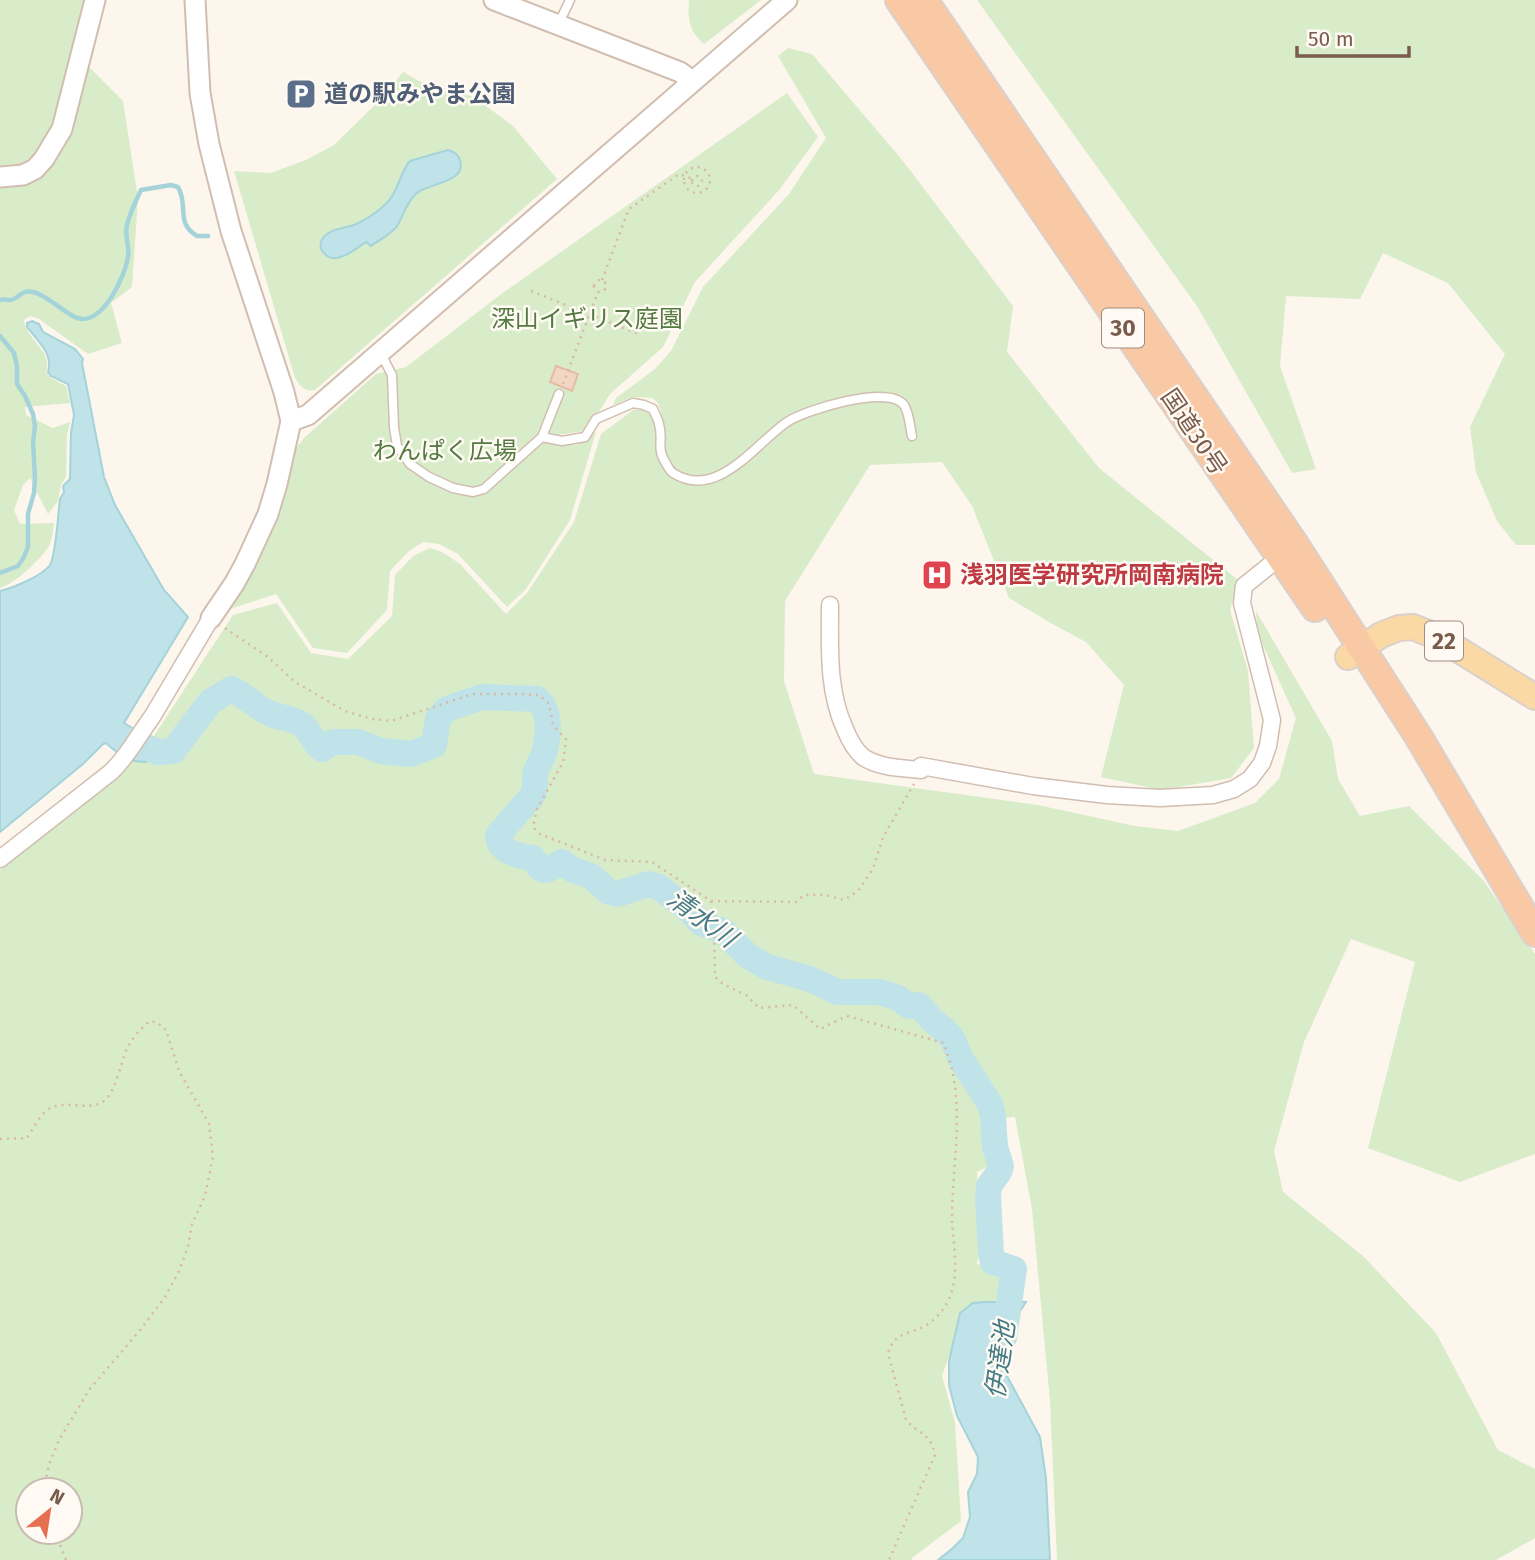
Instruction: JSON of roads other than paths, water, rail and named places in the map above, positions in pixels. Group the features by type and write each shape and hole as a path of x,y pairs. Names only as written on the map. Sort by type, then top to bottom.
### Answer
{"highway":[{"name":"国道30号","path":"899,0 1288,552"},
{"name":"国道30号","path":"924,0 1354,652 1418,736 1535,933"}],"main road":[{"name":"22","path":"1354,652 1381,635 1399,628 1413,627 1438,637 1535,697"}],"street":[{"path":"0,177 23,175 35,169 62,129 95,0"},
{"path":"0,859 124,760 240,574 257,541 277,484 291,421 231,231 209,144 200,93 195,0"},
{"path":"494,0 680,72 692,81"},
{"path":"291,421 307,415 787,0"},
{"path":"830,605 831,681 838,715 850,741 862,756 884,766 921,770 921,766 1033,786 1121,796 1160,798 1213,795 1234,789 1250,779 1262,763 1268,746 1272,720 1242,594 1244,586 1288,552"}],"lane":[{"path":"558,24 570,0"},
{"path":"380,352 392,375 397,446 410,464 453,488 473,492 484,489 542,437 559,394"},
{"path":"542,437 562,441 584,438 596,419 633,402 644,405 653,409 660,426 660,454 671,472 691,481 713,478 732,469 787,422 811,411 864,398 882,396 897,399 904,406 912,436"}],"water":[{"path":"448,150 460,160 461,168 458,173 417,193 410,200 392,232 371,246 366,242 342,257 331,258 322,251 320,244 326,234 358,223 386,204 394,194 410,161"},
{"path":"32,321 39,324 43,332 75,349 83,359 104,477 115,505 164,590 188,617 124,723 164,747 167,757 143,762 131,760 106,743 103,744 83,764 0,832 0,591 34,577 50,565 63,486 70,479 74,415 68,384 48,372 47,353 27,327 27,323"},
{"name":"伊達池","path":"1026,1302 1011,1325 1007,1376 1040,1437 1046,1478 1050,1560 938,1560 963,1538 970,1517 968,1492 977,1474 978,1457 957,1416 949,1385 949,1361 960,1313 973,1303"}],"waterway":[{"path":"0,300 15,299 25,292 31,292 45,297 77,318 96,315 111,298 126,265 127,225 141,190 171,185 178,187 186,226 197,236 208,236"},
{"path":"0,336 14,353 17,384 33,414 35,426 35,478 28,514 28,547 18,566 0,573"},
{"name":"清水川","path":"132,741 158,752 173,751 210,702 231,689 269,713 301,724 322,749 333,742 358,742 381,751 411,754 434,745 438,718 447,709 482,697 537,699 547,717 546,747 535,774 532,796 498,835 505,849 533,858 543,870 562,862 573,870 591,876 609,892 617,894 649,884 659,887 701,923 723,931 748,956 767,967 810,979 838,992 880,992 898,998 909,1006 919,1005 952,1038 961,1059 990,1104 993,1116 995,1147 1001,1166 989,1186 991,1254 993,1262 1014,1269 1004,1338"}],"place":[{"name":"道の駅みやま公園","path":"301,94"},
{"name":"浅羽医学研究所岡南病院","path":"937,575"}],"park label":[{"name":"深山イギリス庭園","path":"587,319"},
{"name":"わんぱく広場","path":"445,451"}]}
